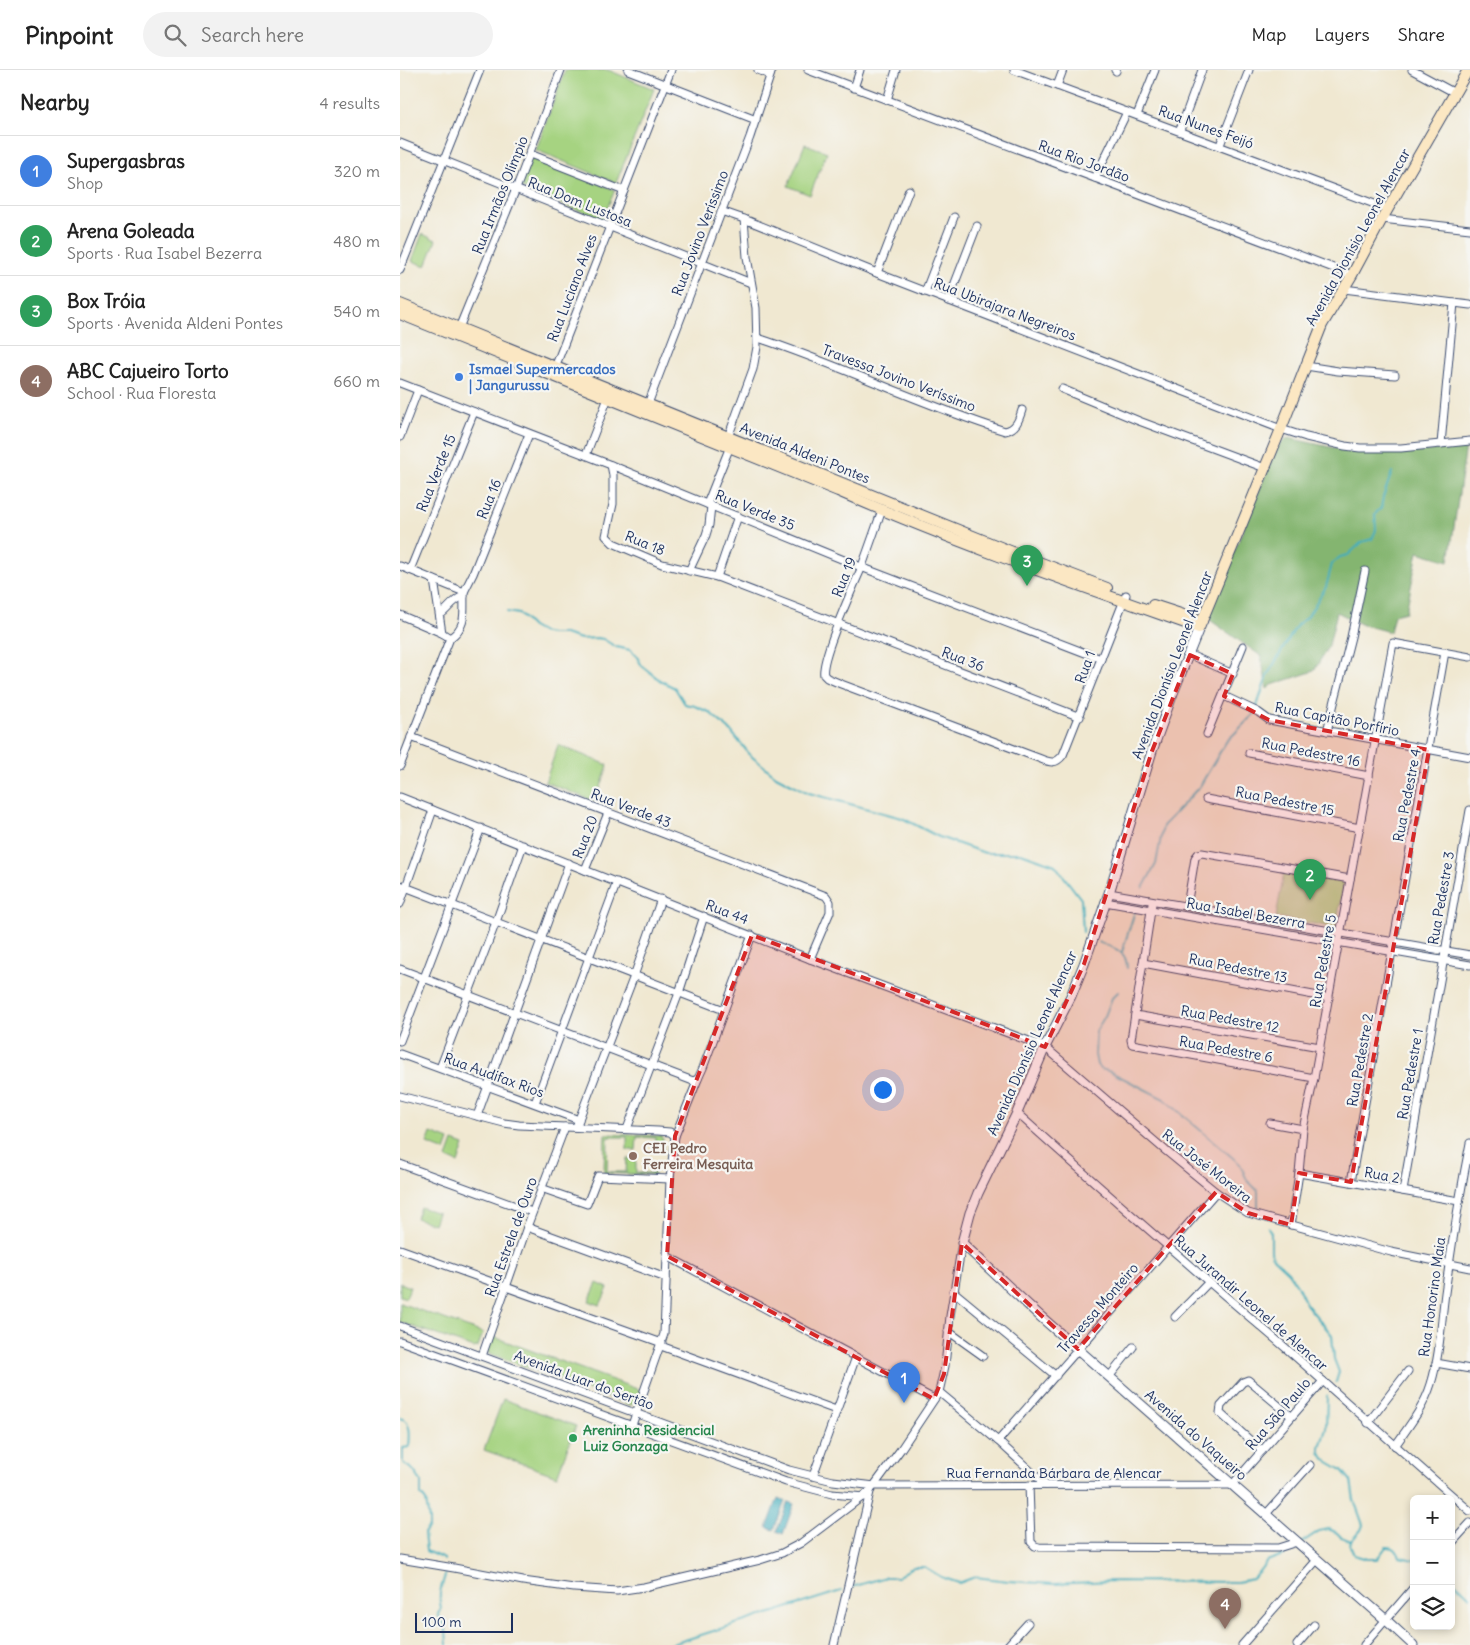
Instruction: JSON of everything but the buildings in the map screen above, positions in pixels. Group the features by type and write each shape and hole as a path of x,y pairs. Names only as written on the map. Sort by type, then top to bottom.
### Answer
{"main road":[{"name":"Avenida Dionísio Leonel Alencar","path":"1201,625 1282,429 1322,326 1468,70"},
{"name":"Avenida Aldeni Pontes","path":"400,304 459,328 608,398 729,442 1125,598"},
{"name":"Avenida Aldeni Pontes","path":"400,314 553,372 648,404 882,510 1007,559 1201,625"}],"street":[{"path":"400,270 480,70"},
{"name":"Rua Irmãos Olímpio","path":"459,328 562,70"},
{"path":"628,70 756,120"},
{"name":"Rua Luciano Alves","path":"553,372 672,70"},
{"path":"758,70 771,72"},
{"name":"Rua Rio Jordão","path":"808,70 1352,275"},
{"path":"854,88 860,70"},
{"path":"887,100 896,70"},
{"name":"Rua Nunes Feijó","path":"1014,70 1180,130 1388,209"},
{"path":"1057,86 1064,70"},
{"path":"1137,115 1155,70"},
{"path":"1180,130 1202,70"},
{"path":"1220,145 1249,70"},
{"path":"1412,70 1455,93"},
{"name":"Rua Jovino Veríssimo","path":"648,404 756,120 771,72"},
{"path":"1095,178 1127,112"},
{"name":"Rua Dom Lustosa","path":"400,143 751,284"},
{"path":"530,154 624,191"},
{"path":"877,273 909,190"},
{"name":"Rua Ubirajara Negreiros","path":"721,211 948,301 1282,429 1324,442 1360,448 1401,448 1470,441"},
{"path":"925,292 954,217"},
{"path":"689,571 706,535 709,525 709,505 754,369 758,338 756,308 744,240 744,219"},
{"path":"1382,219 1470,229"},
{"path":"948,301 977,226"},
{"path":"1344,289 1470,305"},
{"path":"1441,444 1454,303"},
{"name":"Travessa Jovino Veríssimo","path":"758,338 874,381 972,421 1004,431 1016,425 1022,410"},
{"path":"1306,366 1338,371 1396,375"},
{"name":"Rua Verde 35","path":"400,383 586,455 862,567 1101,659"},
{"path":"1062,389 1139,421 1265,468"},
{"path":"400,437 418,390"},
{"path":"586,455 608,398"},
{"name":"Rua Verde 15","path":"410,570 474,412"},
{"name":"Rua 16","path":"464,594 529,434"},
{"name":"Rua 18","path":"611,465 614,493 606,532 608,539 613,543 662,564 717,577 838,624"},
{"name":"Rua 19","path":"882,510 862,567 838,624 823,667 824,675 841,684 1052,763 1060,759 1067,747"},
{"path":"717,577 738,516"},
{"path":"400,566 464,594"},
{"path":"1327,731 1365,571"},
{"path":"434,580 442,633"},
{"path":"440,615 457,598 464,594"},
{"path":"400,766 450,638 457,633 462,623 464,594"},
{"name":"Rua 1","path":"1067,747 1125,598"},
{"path":"400,615 450,638"},
{"name":"Rua 36","path":"838,624 1080,717"},
{"name":"Avenida Dionísio Leonel Alencar","path":"400,1559 490,1576 574,1588 603,1591 644,1587 760,1560 782,1553 801,1544 872,1489 936,1396 945,1366 948,1331 962,1244 973,1205 1017,1113 1045,1047 1078,980 1107,897 1152,751 1201,625"},
{"name":"Rua Pedestre 5","path":"1290,1224 1300,1173 1303,1129 1329,998 1392,643 1445,652"},
{"path":"1207,734 1243,646"},
{"path":"1445,652 1470,657"},
{"name":"Rua Pedestre 4","path":"1392,942 1429,750 1445,652"},
{"path":"1190,655 1233,674"},
{"name":"Rua Capitão Porfírio","path":"1224,696 1257,711 1269,720 1470,758"},
{"name":"Rua Verde 43","path":"411,738 828,897 830,912 810,959"},
{"name":"Rua Pedestre 16","path":"1248,753 1369,776"},
{"name":"Rua 44","path":"400,797 810,959 1045,1047"},
{"name":"Rua Pedestre 15","path":"1206,799 1360,828"},
{"path":"400,904 403,887 433,810"},
{"name":"Rua Pedestre 3","path":"1443,960 1470,810"},
{"name":"Rua 20","path":"586,870 608,813"},
{"path":"400,1041 481,828"},
{"path":"440,1068 469,996 523,845"},
{"path":"1187,906 1195,858 1198,854 1202,853 1350,879"},
{"path":"477,1116 569,863"},
{"path":"534,1104 617,882"},
{"path":"403,887 724,1010"},
{"name":"Rua Isabel Bezerra","path":"1107,897 1152,900 1470,955"},
{"name":"Rua Isabel Bezerra","path":"1107,897 1151,909 1470,965"},
{"path":"577,1124 662,900"},
{"path":"1135,1015 1152,900"},
{"path":"626,1128 679,993 704,916"},
{"path":"632,1425 664,1334 670,1178 675,1136 703,1068 752,935"},
{"name":"Rua Pedestre 2","path":"1351,1182 1392,942"},
{"name":"Rua Pedestre 1","path":"1403,1191 1443,960"},
{"name":"Rua Pedestre 13","path":"1143,963 1329,998"},
{"path":"400,969 693,1081 698,1079"},
{"name":"Rua Pedestre 6","path":"1135,1015 1130,1040 1133,1045 1314,1078"},
{"name":"Rua Pedestre 12","path":"1135,1015 1320,1047"},
{"name":"Rua José Moreira","path":"1045,1047 1166,1151 1216,1192 1243,1211 1374,1247 1470,1268"},
{"name":"Rua Audifax Rios","path":"400,1054 488,1085 577,1124"},
{"path":"400,1096 519,1125 565,1127 577,1124 667,1132 675,1136"},
{"name":"Rua Jurandir Leonel de Alencar","path":"1017,1113 1101,1189 1470,1511"},
{"path":"1270,1122 1303,1129"},
{"name":"Rua Estrela de Ouro","path":"482,1356 532,1212 565,1127"},
{"name":"Rua Honorino Maia","path":"1395,1446 1416,1416 1425,1398 1436,1363 1449,1264 1459,1201 1468,1168 1470,1143"},
{"path":"400,1164 532,1212"},
{"name":"Rua 2","path":"1300,1173 1459,1201"},
{"path":"541,1188 587,1204 598,1176 670,1178"},
{"name":"Travessa Monteiro","path":"998,1441 1216,1192"},
{"path":"527,1227 666,1278"},
{"name":"Avenida do Vaqueiro","path":"962,1244 1413,1645"},
{"path":"400,1249 836,1410"},
{"path":"667,1256 856,1357 936,1396 998,1441 1046,1485"},
{"path":"1175,1317 1209,1282"},
{"path":"954,1291 1056,1376"},
{"name":"Avenida Luar do Sertão","path":"400,1326 789,1470 872,1489"},
{"path":"948,1331 983,1356"},
{"name":"Avenida Luar do Sertão","path":"400,1341 786,1482 832,1494 864,1497"},
{"path":"1109,1376 1133,1347"},
{"path":"813,1476 856,1357"},
{"path":"1436,1363 1470,1369"},
{"path":"1368,1423 1408,1371"},
{"path":"1262,1451 1220,1412 1220,1408 1243,1382 1248,1380 1292,1416"},
{"name":"Rua São Paulo","path":"1232,1485 1323,1381"},
{"path":"1266,1514 1310,1465"},
{"path":"1029,1485 1031,1542 1039,1547 1278,1548 1299,1544"},
{"name":"Rua Fernanda Bárbara de Alencar","path":"872,1489 1029,1485 1232,1485"},
{"path":"834,1645 872,1489"},
{"path":"1454,1540 1470,1522"},
{"path":"1242,1645 1317,1560"},
{"path":"1364,1645 1410,1592"},
{"path":"1008,1645 1028,1623"},
{"path":"1297,1645 1314,1625"}],"highlighted area":[{"path":"1190,655 1233,674 1224,696 1269,720 1429,750 1351,1182 1299,1173 1291,1225 1248,1213 1216,1192 1078,1349 962,1243 944,1374 934,1399 667,1256 675,1136 752,935 1045,1047 1084,964 1152,751"}],"green space":[{"path":"565,70 608,70 654,89 616,183 536,150"},
{"path":"805,144 827,152 810,195 788,186"},
{"path":"532,157 615,190 602,220 520,187"},
{"path":"422,234 436,240 426,266 412,261"},
{"path":"1288,438 1349,451 1409,453 1466,446 1449,561 1418,552 1406,612 1394,615 1390,632 1363,625 1337,612 1329,645 1314,671 1272,685 1267,689 1261,656 1207,618 1277,447"},
{"path":"558,745 608,765 596,802 545,782"},
{"path":"1284,872 1344,882 1336,928 1276,917"},
{"path":"431,1133 449,1140 445,1151 427,1144"},
{"path":"605,1134 661,1136 663,1151 655,1151 655,1138 637,1137 636,1150 627,1150 627,1137 608,1137 607,1172 626,1172 627,1158 636,1159 636,1173 655,1173 655,1175 604,1173"},
{"path":"453,1141 464,1145 458,1163 447,1158"},
{"path":"420,1207 438,1213 434,1224 416,1218"},
{"path":"400,1283 410,1287 406,1298 400,1296"},
{"path":"597,1283 608,1288 600,1305 589,1301"},
{"path":"400,1303 483,1333 478,1346 474,1348 400,1322"},
{"path":"491,1336 640,1390 635,1403 630,1405 488,1353 487,1350"},
{"path":"503,1399 576,1426 557,1476 484,1450"}],"water":[{"path":"778,1498 785,1501 774,1530 767,1528"},
{"path":"788,1502 794,1504 783,1534 777,1531"}],"waterway":[{"path":"1256,709 1267,676 1297,625 1308,616 1326,587 1332,564 1340,557 1348,555 1362,542 1372,539 1376,530 1375,514 1381,508 1392,472"},
{"path":"507,612 519,614 532,627 541,632 564,634 581,639 603,639 616,647 630,650 642,666 661,681 675,688 685,704 709,712 729,729 751,756 776,776 809,793 902,818 939,837 985,853 1021,853 1055,865 1081,899 1083,932"},
{"path":"1143,888 1156,864 1163,826 1200,786 1226,742 1254,714"},
{"path":"1122,952 1135,911"},
{"path":"1099,942 1122,953 1125,957 1127,968"},
{"path":"1118,992 1112,998 1105,1016 1096,1031 1095,1055 1097,1065 1101,1069 1111,1072 1164,1099 1240,1164 1247,1180 1258,1191 1258,1213"},
{"path":"1268,1227 1271,1233 1273,1258 1288,1272 1306,1304 1332,1335 1334,1359 1339,1372 1336,1382"},
{"path":"1327,1396 1326,1429 1320,1452 1325,1460 1342,1470 1351,1481 1354,1500 1363,1525 1351,1541 1350,1546 1354,1555 1367,1559 1377,1559 1386,1547 1392,1547 1400,1557 1410,1559"},
{"path":"400,1418 407,1422 410,1434 409,1447 403,1448 403,1463 413,1470 421,1481 421,1495 426,1501 429,1520 429,1527 424,1533 426,1551 444,1560"},
{"path":"1301,1543 1319,1531 1328,1529 1351,1541"},
{"path":"852,1587 886,1577 897,1577 913,1567 925,1567 941,1577 959,1583 975,1577 1054,1584 1111,1581 1237,1582 1253,1579 1267,1561 1288,1553 1298,1546"},
{"path":"446,1571 440,1593 441,1608 438,1614 446,1630 447,1645"},
{"path":"1455,1583 1470,1597"},
{"path":"669,1645 841,1591"}],"place":[{"name":"Ismael Supermercados | Jangurussu","path":"459,377"},
{"name":"Box Tróia","path":"1027,586"},
{"name":"Arena Goleada","path":"1310,900"},
{"name":"CEI Pedro Ferreira Mesquita","path":"633,1156"},
{"name":"Supergasbras","path":"904,1403"},
{"name":"Areninha Residencial Luiz Gonzaga","path":"573,1438"},
{"name":"ABC Cajueiro Torto","path":"1225,1629"}]}
